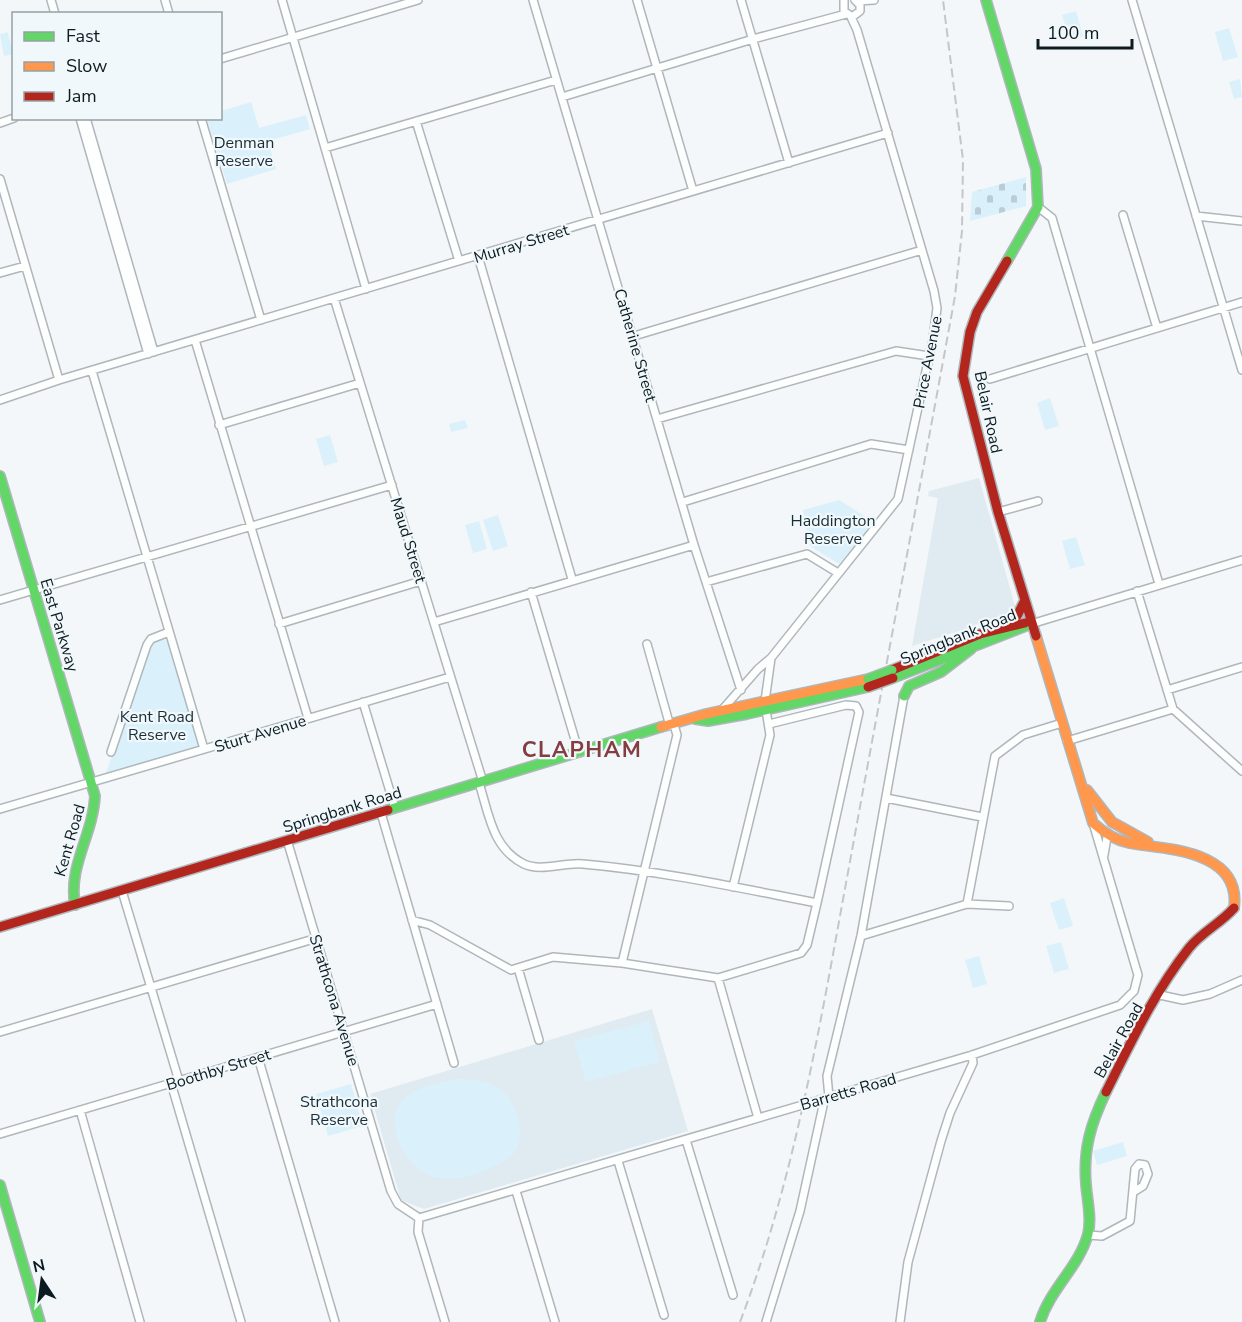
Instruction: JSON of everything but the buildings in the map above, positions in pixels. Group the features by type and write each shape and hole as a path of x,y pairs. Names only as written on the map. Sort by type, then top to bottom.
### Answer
{"main road":[{"path":"986,0 1036,169 1038,207"},
{"name":"Belair Road","path":"1038,207 977,312 965,357 965,389 1024,602 1093,824 1107,837 1132,844 1156,844 1191,850 1225,863 1240,883 1240,902 1191,947 1160,995 1120,1066 1086,1134 1083,1158 1090,1222 1088,1235 1055,1288 1040,1322"},
{"name":"East Parkway","path":"0,476 91,782"},
{"path":"998,627 1017,616 1024,602"},
{"name":"Springbank Road","path":"693,719 708,721 868,683 998,627 1020,623 1031,624"},
{"name":"Springbank Road","path":"893,674 910,672 1031,624"},
{"path":"904,696 909,686 941,672 962,658 975,645"},
{"path":"910,672 923,679"},
{"name":"Springbank Road","path":"0,927 722,710 766,706"},
{"name":"Belair Road","path":"1077,770 1090,797 1103,816 1119,829 1156,844"},
{"name":"Kent Road","path":"75,905 71,883 95,806 91,782"},
{"path":"1090,797 1095,815 1107,837"},
{"path":"0,1185 40,1322"}],"street":[{"path":"282,0 366,289"},
{"path":"222,58 397,3 417,0"},
{"name":"Catherine Street","path":"533,0 694,545 741,690"},
{"path":"637,0 693,191"},
{"path":"741,0 789,163"},
{"path":"562,97 833,16 873,0"},
{"path":"856,1 873,0"},
{"path":"1132,0 1242,370"},
{"name":"Price Avenue","path":"722,710 758,669 771,658 898,499 929,356 937,308 888,133 849,9 856,1"},
{"path":"325,148 556,80"},
{"path":"81,120 151,353"},
{"path":"87,120 151,353"},
{"path":"202,120 261,320"},
{"path":"416,121 459,261"},
{"name":"Murray Street","path":"0,400 59,380 888,133"},
{"path":"0,179 59,380"},
{"path":"1038,207 1052,218 1159,585"},
{"path":"1123,216 1157,328"},
{"path":"1197,216 1242,221"},
{"path":"634,336 922,250"},
{"path":"478,255 572,579"},
{"path":"0,273 25,266"},
{"name":"Maud Street","path":"334,298 434,622 498,844 524,864 541,867 570,863 644,870 817,903"},
{"path":"990,379 1242,302"},
{"path":"195,340 308,718"},
{"path":"657,418 896,351 929,356"},
{"path":"92,371 204,749"},
{"path":"219,425 360,383"},
{"path":"683,502 871,444 909,450"},
{"path":"0,600 392,485"},
{"path":"998,512 1038,501"},
{"path":"434,622 572,579 694,545"},
{"path":"706,582 807,554 838,573"},
{"path":"1031,624 1242,560"},
{"path":"279,624 421,581"},
{"path":"1137,591 1173,709 1179,717 1202,732 1242,771"},
{"path":"531,592 579,753"},
{"path":"111,752 147,645 151,639 170,632"},
{"path":"622,963 676,737 647,644"},
{"path":"732,887 770,735 766,706 771,658"},
{"path":"1167,690 1242,667"},
{"name":"Sturt Avenue","path":"0,809 450,677"},
{"path":"766,1322 800,1211 826,1098 827,1076 861,936 904,696"},
{"path":"363,702 395,808"},
{"path":"412,920 430,925 511,970 553,957 622,963 718,978 801,953 807,945 859,712 856,706 846,705 769,724"},
{"path":"1067,741 1173,709"},
{"path":"967,904 995,756 1023,735 1062,723"},
{"path":"886,798 982,818"},
{"path":"381,813 454,1063"},
{"name":"Barretts Road","path":"419,1218 972,1055 1110,1011 1134,991 1138,975 1093,824"},
{"name":"Barretts Road","path":"1104,855 1107,837"},
{"name":"Strathcona Avenue","path":"287,840 391,1191 398,1204 419,1218"},
{"path":"122,891 151,987 241,1322"},
{"path":"861,936 967,904 1009,906"},
{"path":"0,1032 317,938"},
{"path":"518,968 539,1040"},
{"path":"718,978 758,1118"},
{"path":"1160,995 1183,1000 1210,994 1242,980"},
{"name":"Boothby Street","path":"0,1134 436,1004"},
{"path":"900,1322 908,1262 941,1141 950,1113 973,1062 972,1055"},
{"path":"258,1057 335,1322"},
{"path":"80,1110 140,1322"},
{"path":"686,1140 733,1295"},
{"path":"618,1161 664,1315"},
{"path":"516,1191 555,1322"},
{"path":"1088,1235 1102,1236 1130,1221 1135,1191"},
{"path":"419,1218 418,1232 445,1322"}],"shaded area":[{"path":"979,478 1015,606 1009,615 912,646 938,498 928,496 929,491"},
{"path":"652,1009 688,1131 424,1209 401,1200 370,1094"}],"green space":[{"path":"1076,11 1083,36 1070,40 1062,15"},
{"path":"1229,28 1238,57 1223,61 1215,32"},
{"path":"8,32 12,54 4,56 0,34"},
{"path":"1240,79 1242,97 1234,99 1229,82"},
{"name":"Denman Reserve","path":"251,102 259,128 306,115 310,129 268,141 276,169 227,184 207,120 222,120 222,111"},
{"path":"1026,177 1026,206 970,221 972,192"},
{"path":"1050,398 1059,426 1045,430 1037,403"},
{"path":"465,420 468,428 451,432 449,424"},
{"path":"330,435 338,462 324,466 316,439"},
{"name":"Haddington Reserve","path":"839,500 874,522 839,564 810,546 803,510"},
{"path":"498,515 508,546 493,551 483,520"},
{"path":"479,521 487,549 473,553 465,525"},
{"path":"1076,537 1085,565 1070,569 1062,541"},
{"name":"Kent Road Reserve","path":"161,638 167,641 199,749 105,776 149,647 153,641"},
{"path":"1064,898 1073,926 1059,930 1050,903"},
{"path":"1061,942 1069,969 1054,973 1046,946"},
{"path":"979,956 987,984 973,988 965,960"},
{"path":"649,1021 660,1062 586,1082 574,1041"},
{"path":"459,1079 482,1081 502,1091 513,1106 520,1125 518,1145 507,1159 489,1169 459,1178 439,1178 419,1170 403,1151 395,1128 395,1116 399,1105 413,1092 432,1084"},
{"name":"Strathcona Reserve","path":"351,1084 363,1126 328,1136 316,1094"},
{"path":"1123,1142 1127,1156 1097,1165 1093,1151"}],"railway":[{"path":"740,1322 777,1208 806,1092 955,296 962,231 963,160 943,0"}],"traffic: fast":[{"path":"986,0 1036,169 1038,207 1007,261"},
{"path":"0,476 95,796 90,824 75,877 75,905"},
{"path":"893,678 1031,624"},
{"path":"904,696 909,686 941,672 971,649"},
{"path":"868,679 892,670"},
{"path":"695,719 708,721 747,714 868,687"},
{"path":"388,810 661,727"},
{"path":"1040,1322 1050,1299 1078,1257 1088,1234 1089,1215 1085,1171 1087,1148 1092,1126 1106,1092"},
{"path":"0,1185 40,1322"}],"traffic: slow":[{"path":"1036,636 1093,823 1110,836 1124,842 1178,850 1212,863 1225,873 1233,888 1234,908"},
{"path":"661,727 706,714 868,679"},
{"path":"1087,790 1112,822 1148,842"}],"traffic: jam":[{"path":"1007,261 977,312 970,332 963,376 998,512 1036,636"},
{"path":"1006,623 1017,616 1024,602"},
{"path":"892,670 980,634 1025,623"},
{"path":"868,687 893,678"},
{"path":"0,927 388,810"},
{"path":"1106,1092 1144,1017 1177,964 1194,942 1234,908"}],"district":[{"name":"CLAPHAM","path":"582,749"}]}
